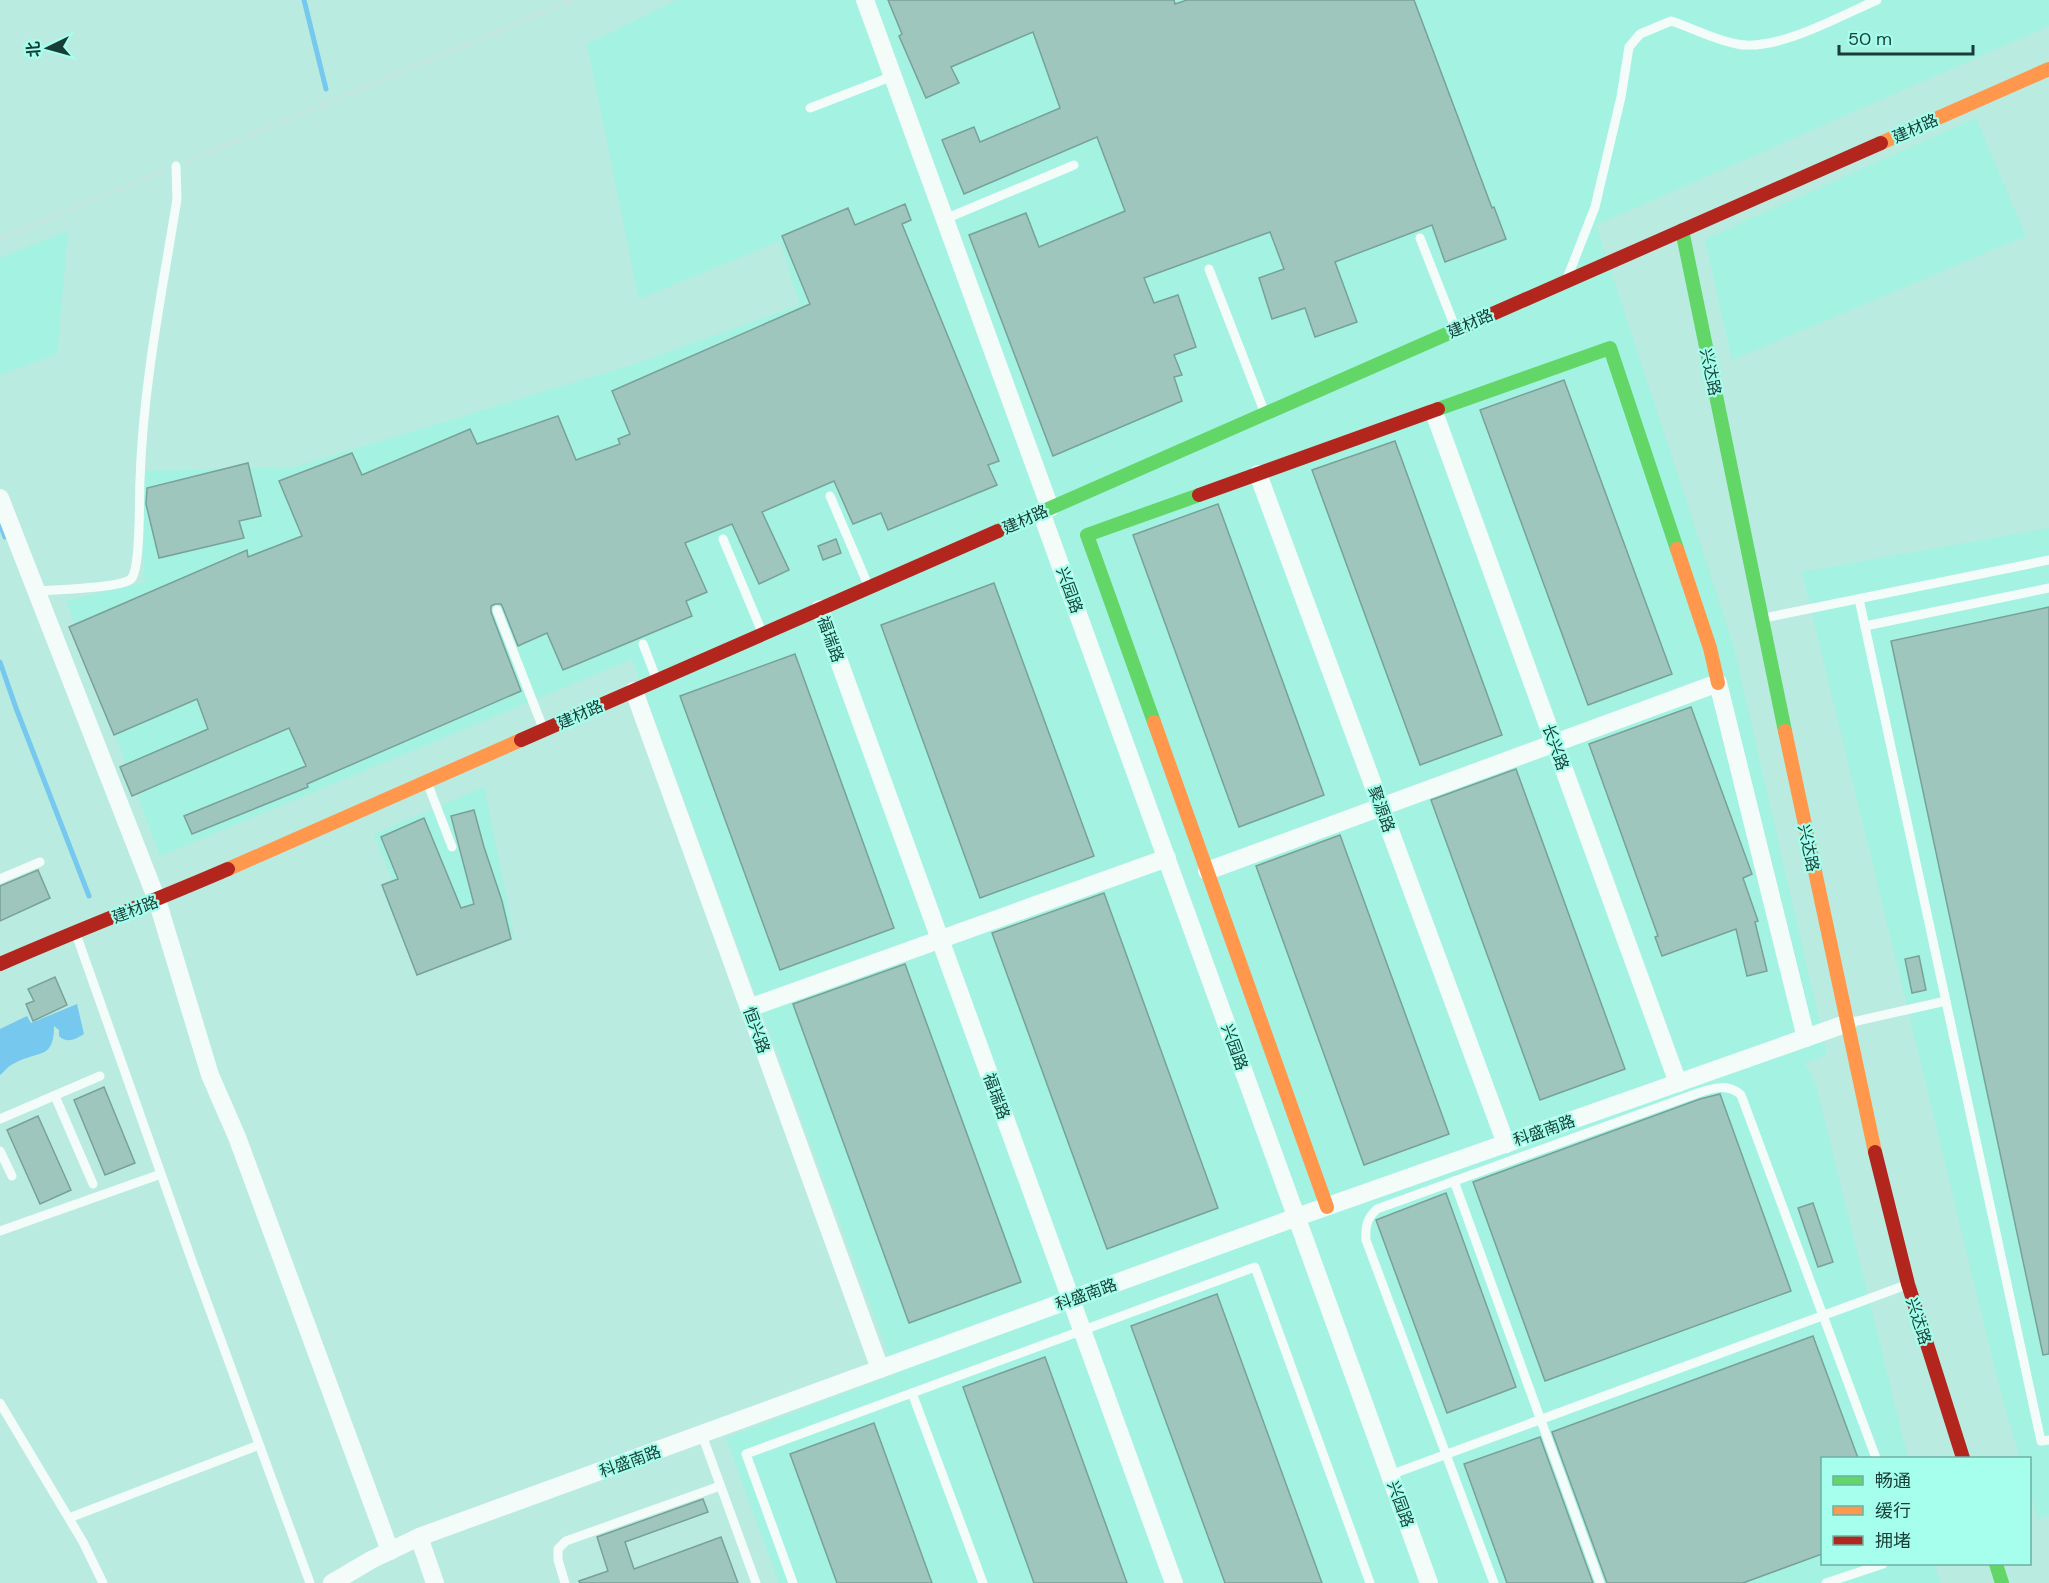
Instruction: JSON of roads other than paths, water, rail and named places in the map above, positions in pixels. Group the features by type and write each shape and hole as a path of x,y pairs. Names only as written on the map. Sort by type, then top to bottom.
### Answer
{"street":[{"name":"兴园路","path":"865,0 945,219 1167,858 1429,1583"},
{"name":"建材路","path":"0,964 75,931 157,900 544,731 2049,69"},
{"name":"兴达路","path":"1682,230 1817,887 1882,1186 1908,1284 1963,1457"},
{"path":"1327,1207 1087,535 1611,348 1710,648 1806,1038"},
{"name":"长兴路","path":"1434,411 1678,1083"},
{"name":"聚源路","path":"1258,474 1506,1144"},
{"path":"0,498 157,900 210,1075 237,1137 390,1551"},
{"name":"福瑞路","path":"820,609 1174,1583"},
{"path":"1207,871 1718,683"},
{"name":"恒兴路","path":"634,691 880,1369"},
{"path":"749,1008 1167,858"},
{"name":"科盛南路","path":"332,1583 419,1537 1297,1217 1848,1023"},
{"path":"419,1537 435,1583"},
{"path":"1997,1565 2002,1583"}],"lane":[{"path":"1566,281 1595,207 1621,97 1629,47 1640,34 1671,21 1720,40 1740,45 1761,45 1788,38 1877,0"},
{"path":"810,108 893,76"},
{"path":"945,219 1074,165"},
{"path":"36,591 121,584 131,580 134,575 138,555 141,446 145,397 177,199 176,166"},
{"path":"1420,238 1455,329"},
{"path":"1209,268 1265,413"},
{"path":"830,496 869,588"},
{"path":"723,539 763,634"},
{"path":"1762,619 2049,560"},
{"path":"1865,626 2049,588"},
{"path":"1859,599 2041,1441 2049,1440"},
{"path":"497,610 544,731"},
{"path":"643,644 657,681"},
{"path":"427,782 452,846"},
{"path":"0,879 40,862"},
{"path":"75,931 310,1583"},
{"path":"1848,1023 1946,1001"},
{"path":"0,1119 100,1076"},
{"path":"1494,1583 1366,1240 1365,1229 1368,1217 1377,1209 1698,1093 1724,1087 1737,1091 1741,1095 1876,1457"},
{"path":"55,1096 93,1184"},
{"path":"0,1151 12,1176"},
{"path":"0,1231 161,1174"},
{"path":"1454,1181 1600,1583"},
{"path":"794,1583 746,1454 1256,1267 1370,1583"},
{"path":"1390,1475 1908,1284"},
{"path":"912,1393 983,1583"},
{"path":"0,1403 83,1542 103,1583"},
{"path":"702,1435 756,1583"},
{"path":"69,1518 259,1444"},
{"path":"566,1583 558,1560 558,1549 566,1541 720,1486"},
{"path":"1826,1583 1877,1565"}],"water":[{"path":"77,1004 84,1034 75,1039 65,1040 59,1036 59,1030 54,1026 53,1037 48,1049 13,1064 0,1075 0,1029 27,1016 31,1023"}],"waterway":[{"path":"304,0 326,89"},
{"path":"0,524 5,537"},
{"path":"0,662 89,896"}]}
